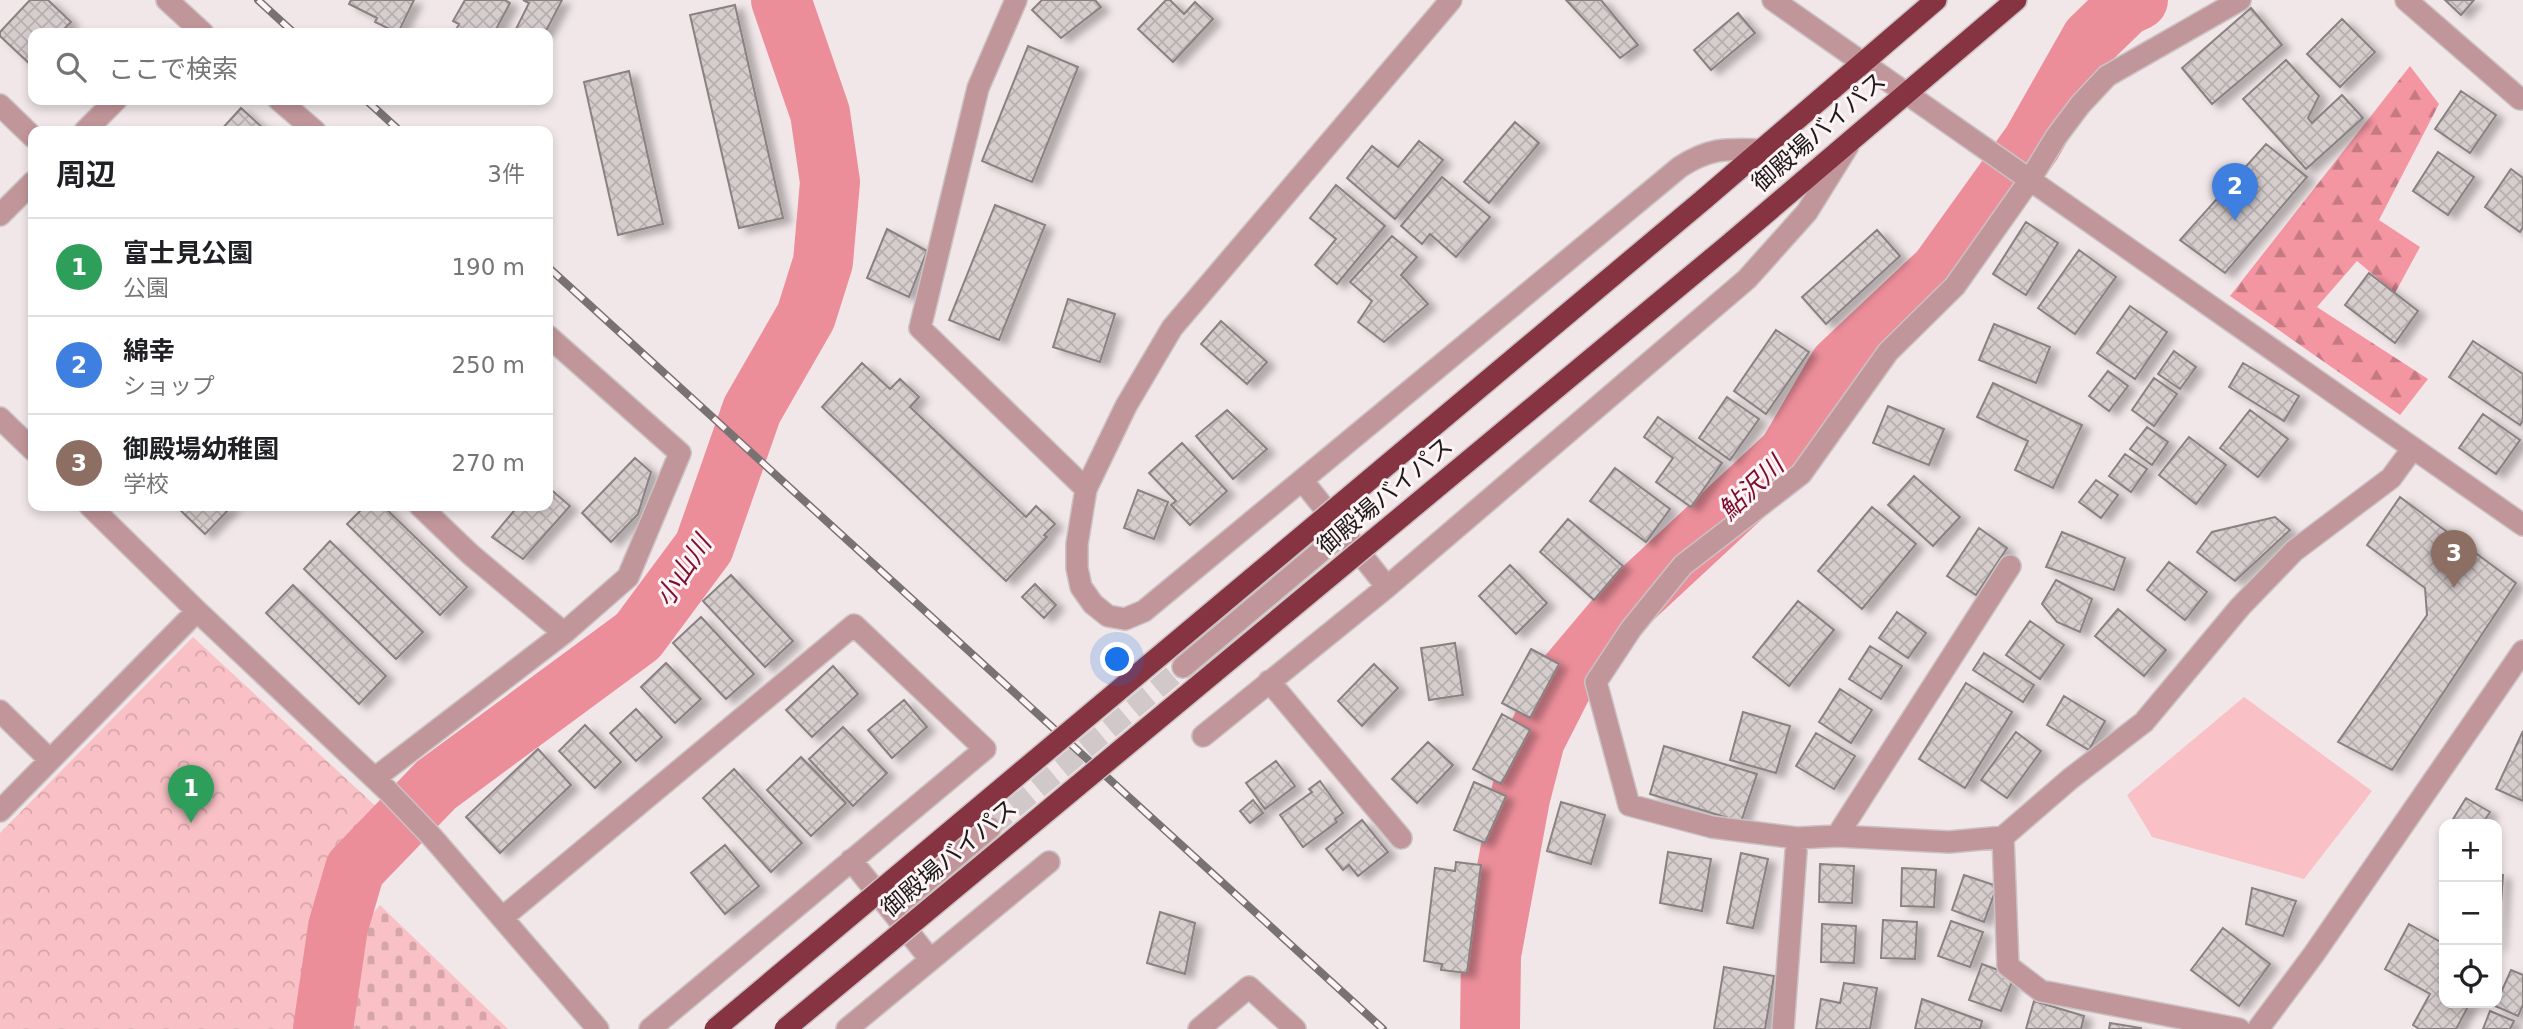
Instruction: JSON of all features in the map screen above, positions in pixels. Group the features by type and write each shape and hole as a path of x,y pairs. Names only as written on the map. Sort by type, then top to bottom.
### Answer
{"highway":[{"name":"御殿場バイパス","path":"715,1029 1703,200 1936,0"},
{"name":"御殿場バイパス","path":"785,1029 1732,242 2016,0"}],"street":[{"path":"167,0 191,28"},
{"path":"1016,0 978,88 920,328 1086,489"},
{"path":"1451,0 1172,328 1126,406 1086,489 1077,544 1077,568 1081,587 1093,604 1108,616 1125,619 1144,611 1680,167 1699,155 1721,149 1762,150"},
{"path":"1773,0 2523,526"},
{"path":"2240,0 2107,76 2080,105 2056,137 1955,286 1888,352 1801,474 1683,565 1631,629 1596,682 1629,805 1712,827 1797,838 1837,836 1949,842 2003,837 2070,779 2144,722 2240,607 2294,551 2390,478 2413,448"},
{"path":"2406,0 2520,99"},
{"path":"0,105 28,133"},
{"path":"90,126 111,105"},
{"path":"285,105 309,126"},
{"path":"1203,736 1387,587 1747,279 1807,212 1853,138"},
{"path":"0,215 28,187"},
{"path":"381,784 628,578 680,453 553,340"},
{"path":"0,418 28,445"},
{"path":"1302,480 1387,587"},
{"path":"95,511 381,784 433,838 598,1029"},
{"path":"425,511 470,554 564,632"},
{"path":"1182,667 1344,532"},
{"path":"1837,836 2010,566"},
{"path":"0,811 197,611"},
{"path":"502,918 854,625 985,749 650,1029"},
{"path":"2258,1029 2314,954 2523,651"},
{"path":"1269,681 1401,838"},
{"path":"0,711 50,760"},
{"path":"892,911 990,828"},
{"path":"2003,837 2008,965 2041,991 2239,1029"},
{"path":"1783,1029 1797,838"},
{"path":"851,860 930,959"},
{"path":"848,1029 1049,862"},
{"path":"1199,1029 1249,987 1295,1029"}],"green space":[{"path":"2410,66 2439,104 2379,220 2420,247 2395,293 2357,261 2317,307 2428,379 2400,415 2230,296"},
{"path":"193,637 382,812 329,868 312,926 297,1029 0,1029 0,833"},
{"path":"2244,697 2372,791 2304,879 2152,837 2127,795"},
{"path":"380,905 508,1029 349,1029 352,938"}],"building":[{"path":"30,0 48,0 71,22 65,28 28,28 28,62 0,36 0,32"},
{"path":"351,0 414,0 400,28 388,28 375,22 377,18 349,4"},
{"path":"465,0 505,0 510,3 497,28 457,28 459,24 453,21"},
{"path":"523,0 562,0 548,28 516,28 529,3"},
{"path":"1042,0 1095,0 1101,7 1061,38 1032,10"},
{"path":"1166,0 1170,0 1184,14 1195,2 1213,19 1173,62 1138,29"},
{"path":"1566,0 1601,0 1638,45 1620,58"},
{"path":"2445,0 2474,0 2461,15"},
{"path":"735,5 783,218 739,228 690,15"},
{"path":"2251,8 2282,45 2212,104 2182,68"},
{"path":"1738,13 1755,33 1711,70 1694,50"},
{"path":"2342,19 2375,52 2340,87 2307,54"},
{"path":"1028,46 1078,67 1032,182 982,161"},
{"path":"2286,60 2319,96 2308,118 2312,123 2342,95 2363,118 2306,169 2243,99"},
{"path":"629,71 663,224 618,235 584,82"},
{"path":"2461,91 2496,115 2470,153 2435,129"},
{"path":"241,108 261,126 225,126"},
{"path":"1515,122 1539,143 1489,203 1464,182"},
{"path":"1419,141 1443,160 1395,219 1347,178 1372,146 1398,167"},
{"path":"2266,144 2307,177 2225,273 2180,240"},
{"path":"2438,152 2474,177 2448,215 2413,191"},
{"path":"2511,169 2523,178 2523,227 2520,232 2485,207"},
{"path":"1442,177 1490,217 1456,257 1430,234 1422,244 1401,226"},
{"path":"1336,185 1385,226 1337,284 1315,265 1336,239 1310,218"},
{"path":"995,205 1045,225 999,340 949,320"},
{"path":"2026,222 2058,243 2026,295 1993,274"},
{"path":"887,229 927,251 909,297 867,278"},
{"path":"1877,230 1900,256 1826,324 1802,297"},
{"path":"1392,236 1417,257 1401,275 1428,304 1384,342 1358,322 1372,301 1350,282"},
{"path":"2079,250 2116,277 2075,334 2038,308"},
{"path":"2369,273 2418,311 2395,343 2345,305"},
{"path":"1068,299 1115,314 1100,362 1053,347"},
{"path":"2130,306 2167,332 2135,379 2097,353"},
{"path":"1221,321 1267,362 1247,384 1201,344"},
{"path":"1994,324 2050,347 2036,383 1979,360"},
{"path":"1776,330 1809,352 1766,414 1734,391"},
{"path":"2473,341 2523,374 2523,420 2520,425 2449,377"},
{"path":"2174,351 2196,367 2180,389 2158,374"},
{"path":"862,363 890,389 900,379 919,397 910,407 1026,517 1036,506 1055,524 1044,535 1047,537 1006,581 822,407"},
{"path":"2243,363 2299,396 2284,421 2229,387"},
{"path":"2108,371 2128,386 2109,411 2089,396"},
{"path":"2154,378 2177,394 2154,426 2132,410"},
{"path":"1993,383 2082,425 2053,488 2015,470 2028,441 1977,417"},
{"path":"1727,397 1759,419 1730,460 1699,438"},
{"path":"1888,406 1944,429 1929,465 1873,443"},
{"path":"1227,410 1267,449 1233,479 1196,436"},
{"path":"2250,410 2288,439 2258,477 2220,448"},
{"path":"2483,414 2520,440 2496,474 2459,448"},
{"path":"1658,417 1722,463 1691,507 1656,482 1673,458 1644,437"},
{"path":"2147,427 2168,442 2152,465 2130,449"},
{"path":"2189,437 2226,465 2196,504 2159,475"},
{"path":"1182,443 1227,491 1190,525 1171,505 1176,501 1149,473"},
{"path":"2125,454 2147,469 2131,492 2109,476"},
{"path":"635,458 651,472 638,514 611,542 582,513"},
{"path":"1615,468 1670,509 1646,542 1590,501"},
{"path":"1914,476 1960,517 1933,546 1888,505"},
{"path":"2096,480 2118,495 2101,518 2079,502"},
{"path":"1138,490 1168,502 1154,539 1124,528"},
{"path":"553,491 570,506 523,559 492,537 514,511 553,511"},
{"path":"2400,497 2516,583 2392,770 2338,742 2427,615 2425,588 2367,545"},
{"path":"1872,507 1916,544 1862,609 1818,571"},
{"path":"181,511 227,511 205,534"},
{"path":"360,511 388,511 467,587 440,615 347,524"},
{"path":"2275,517 2290,530 2235,581 2197,552 2212,532"},
{"path":"1568,519 1623,566 1594,600 1540,552"},
{"path":"1979,528 2007,548 1976,595 1947,576"},
{"path":"2062,532 2125,558 2114,590 2046,567"},
{"path":"330,541 423,632 396,659 304,569"},
{"path":"2169,562 2207,592 2185,620 2147,590"},
{"path":"1510,565 1547,603 1516,634 1479,596"},
{"path":"731,575 793,641 765,667 703,601"},
{"path":"2056,580 2092,599 2080,632 2057,622 2042,604"},
{"path":"1035,584 1056,605 1044,618 1022,597"},
{"path":"293,585 386,676 359,704 266,613"},
{"path":"1798,601 1834,630 1789,686 1753,657"},
{"path":"2118,609 2166,650 2144,676 2095,636"},
{"path":"1897,612 1926,633 1908,658 1879,638"},
{"path":"701,617 754,674 726,699 673,643"},
{"path":"2030,621 2064,645 2040,679 2006,655"},
{"path":"1455,643 1463,695 1429,700 1421,648"},
{"path":"1870,646 1902,666 1881,699 1849,679"},
{"path":"1531,649 1559,664 1530,718 1502,703"},
{"path":"1984,653 2034,685 2023,702 1973,670"},
{"path":"666,663 701,699 675,723 641,687"},
{"path":"1374,664 1398,688 1362,726 1338,701"},
{"path":"833,666 858,694 812,737 786,710"},
{"path":"1966,683 2012,712 1965,788 1919,759"},
{"path":"1840,689 1872,710 1851,743 1819,722"},
{"path":"2064,696 2105,721 2089,750 2047,725"},
{"path":"904,700 927,727 892,758 868,730"},
{"path":"636,709 662,737 636,761 610,733"},
{"path":"1743,712 1790,726 1776,773 1730,760"},
{"path":"1502,714 1530,730 1501,784 1473,769"},
{"path":"585,725 621,762 595,788 559,751"},
{"path":"843,727 887,773 853,806 809,759"},
{"path":"2523,731 2523,801 2496,789"},
{"path":"2016,732 2041,751 2007,798 1981,780"},
{"path":"1816,733 1855,756 1834,789 1796,766"},
{"path":"1428,742 1453,765 1417,803 1392,779"},
{"path":"1664,746 1757,774 1741,822 1650,794"},
{"path":"538,749 571,785 500,853 466,817"},
{"path":"801,757 846,803 811,836 767,790"},
{"path":"1276,761 1295,786 1265,809 1246,783"},
{"path":"734,769 802,843 771,872 703,798"},
{"path":"1320,781 1343,813 1335,819 1337,822 1303,847 1280,815 1312,792 1309,789"},
{"path":"1474,782 1506,796 1485,843 1454,830"},
{"path":"2466,798 2490,812 2485,819 2453,819"},
{"path":"1253,800 1263,813 1250,823 1240,811"},
{"path":"1561,802 1605,815 1591,864 1547,851"},
{"path":"1362,820 1388,852 1358,876 1349,865 1343,870 1326,849"},
{"path":"725,845 759,886 725,914 691,873"},
{"path":"1668,852 1711,859 1702,911 1660,903"},
{"path":"1741,853 1768,859 1753,928 1727,923"},
{"path":"1456,862 1481,865 1467,973 1441,970 1442,964 1424,961 1435,868 1455,871"},
{"path":"1820,864 1854,866 1852,903 1819,902"},
{"path":"1902,868 1936,870 1934,907 1901,906"},
{"path":"1964,875 1997,886 1984,922 1952,910"},
{"path":"2252,888 2296,901 2283,936 2246,924"},
{"path":"1160,912 1195,923 1185,974 1147,963"},
{"path":"1883,920 1917,922 1915,959 1881,958"},
{"path":"1951,921 1983,932 1970,967 1938,956"},
{"path":"1822,924 1856,926 1854,963 1821,962"},
{"path":"2409,924 2439,941 2439,1008 2467,1008 2456,1029 2419,1029 2413,1025 2430,994 2385,969"},
{"path":"2223,928 2270,964 2239,1006 2191,970"},
{"path":"1982,964 2014,976 2001,1011 1969,1000"},
{"path":"1724,967 1774,976 1765,1029 1714,1029"},
{"path":"2511,970 2523,975 2523,1005 2518,1016 2500,1008 2502,1008 2502,990"},
{"path":"1844,983 1877,988 1870,1029 1816,1029 1821,999 1840,1003"},
{"path":"1922,999 1982,1021 1980,1029 1915,1029"},
{"path":"2034,1001 2084,1016 2081,1029 2026,1029"},
{"path":"2490,1011 2514,1021 2510,1029 2483,1029"},
{"path":"2110,1023 2141,1028 2141,1029 2109,1029"}],"waterway":[{"name":"小山川","path":"323,1029 338,927 355,869 436,785 638,636 704,547 752,410 806,316 823,262 830,182 820,113 781,0"},
{"name":"鮎沢川","path":"1490,1029 1491,955 1520,798 1535,740 1568,675 1632,599 1788,454 1839,366 1940,271 2032,143 2091,39 2125,6 2138,0"}],"tunnel":[{"path":"990,828 1183,667"}],"railway":[{"path":"258,0 289,28"},
{"path":"371,105 395,126"},
{"path":"553,272 1383,1029"}],"place":[{"name":"綿幸","path":"2235,221"},
{"name":"御殿場幼稚園","path":"2454,588"},
{"name":"富士見公園","path":"191,823"}]}
